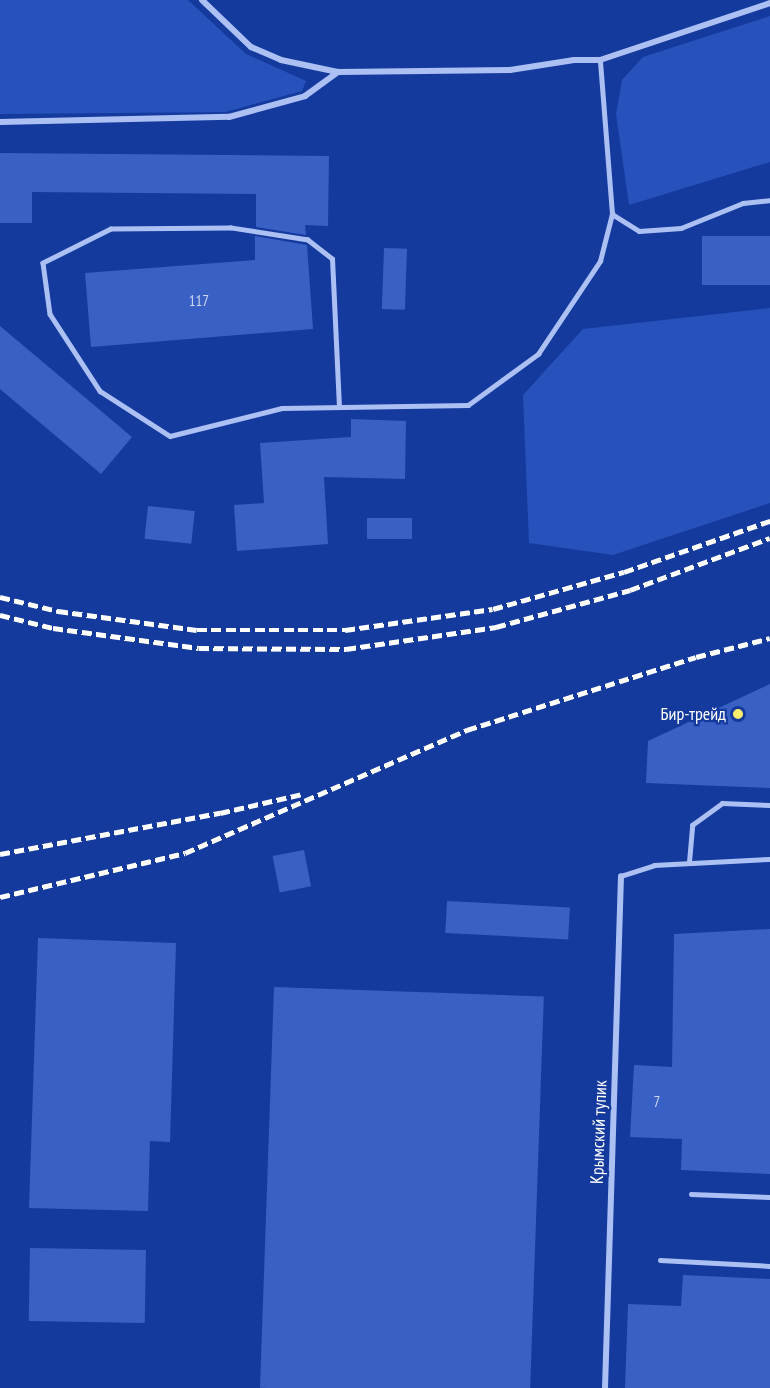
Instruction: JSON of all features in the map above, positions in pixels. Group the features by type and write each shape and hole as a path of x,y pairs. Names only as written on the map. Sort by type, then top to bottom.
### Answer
{"street":[{"path":"201,0 251,47 281,60 338,72 510,70 574,60 600,60 770,3"},
{"path":"0,122 229,117 305,96 338,72"},
{"name":"Крымский тупик","path":"605,1388 621,876"}],"lane":[{"path":"339,407 332,259 308,240 231,228 111,229 43,263 50,314 100,391 170,436 282,408 468,405 538,354 600,261 612,214 600,60"},
{"path":"612,214 639,231 681,228 743,203 770,200"},
{"path":"689,862 692,825 722,803 770,805"},
{"path":"621,876 654,865 770,860"},
{"path":"691,1194 770,1197"},
{"path":"660,1260 770,1266"}],"shaded area":[{"path":"0,0 188,0 246,54 306,81 302,91 225,112 0,114"},
{"path":"770,16 770,162 629,205 616,114 622,80 643,57"},
{"path":"770,308 770,503 613,555 529,543 523,395 583,329"}],"building":[{"path":"0,153 329,156 328,226 305,225 306,235 256,227 256,194 32,192 32,223 0,223"},
{"path":"255,236 307,245 313,329 91,347 85,273 255,260"},
{"path":"702,236 770,236 770,285 702,285"},
{"path":"384,248 407,249 405,310 382,309"},
{"path":"0,326 132,437 101,474 0,389"},
{"path":"351,419 406,421 405,479 324,477 328,544 237,551 234,505 264,503 260,443 351,437"},
{"path":"148,506 195,511 191,544 145,539"},
{"path":"367,518 412,518 412,539 367,539"},
{"name":"Бир-трейд","path":"770,684 770,788 646,783 648,741"},
{"path":"304,850 311,886 280,892 273,856"},
{"path":"447,901 570,907 568,939 445,933"},
{"path":"770,929 770,1174 681,1170 682,1139 630,1137 634,1065 672,1067 674,934"},
{"path":"38,938 176,943 170,1142 150,1141 148,1211 29,1208"},
{"path":"274,987 544,996 530,1388 260,1388"},
{"path":"30,1248 146,1250 145,1323 29,1321"},
{"path":"683,1275 770,1279 770,1388 625,1388 628,1304 681,1306"}],"railway":[{"path":"0,597 58,611 197,630 345,630 493,609 624,572 770,521"},
{"path":"0,615 53,628 199,648 346,649 496,627 630,590 770,538"},
{"path":"0,897 185,853 467,730 696,657 770,638"},
{"path":"0,854 220,813 302,794"}],"place":[{"name":"Бир-трейд","path":"738,714"}]}
